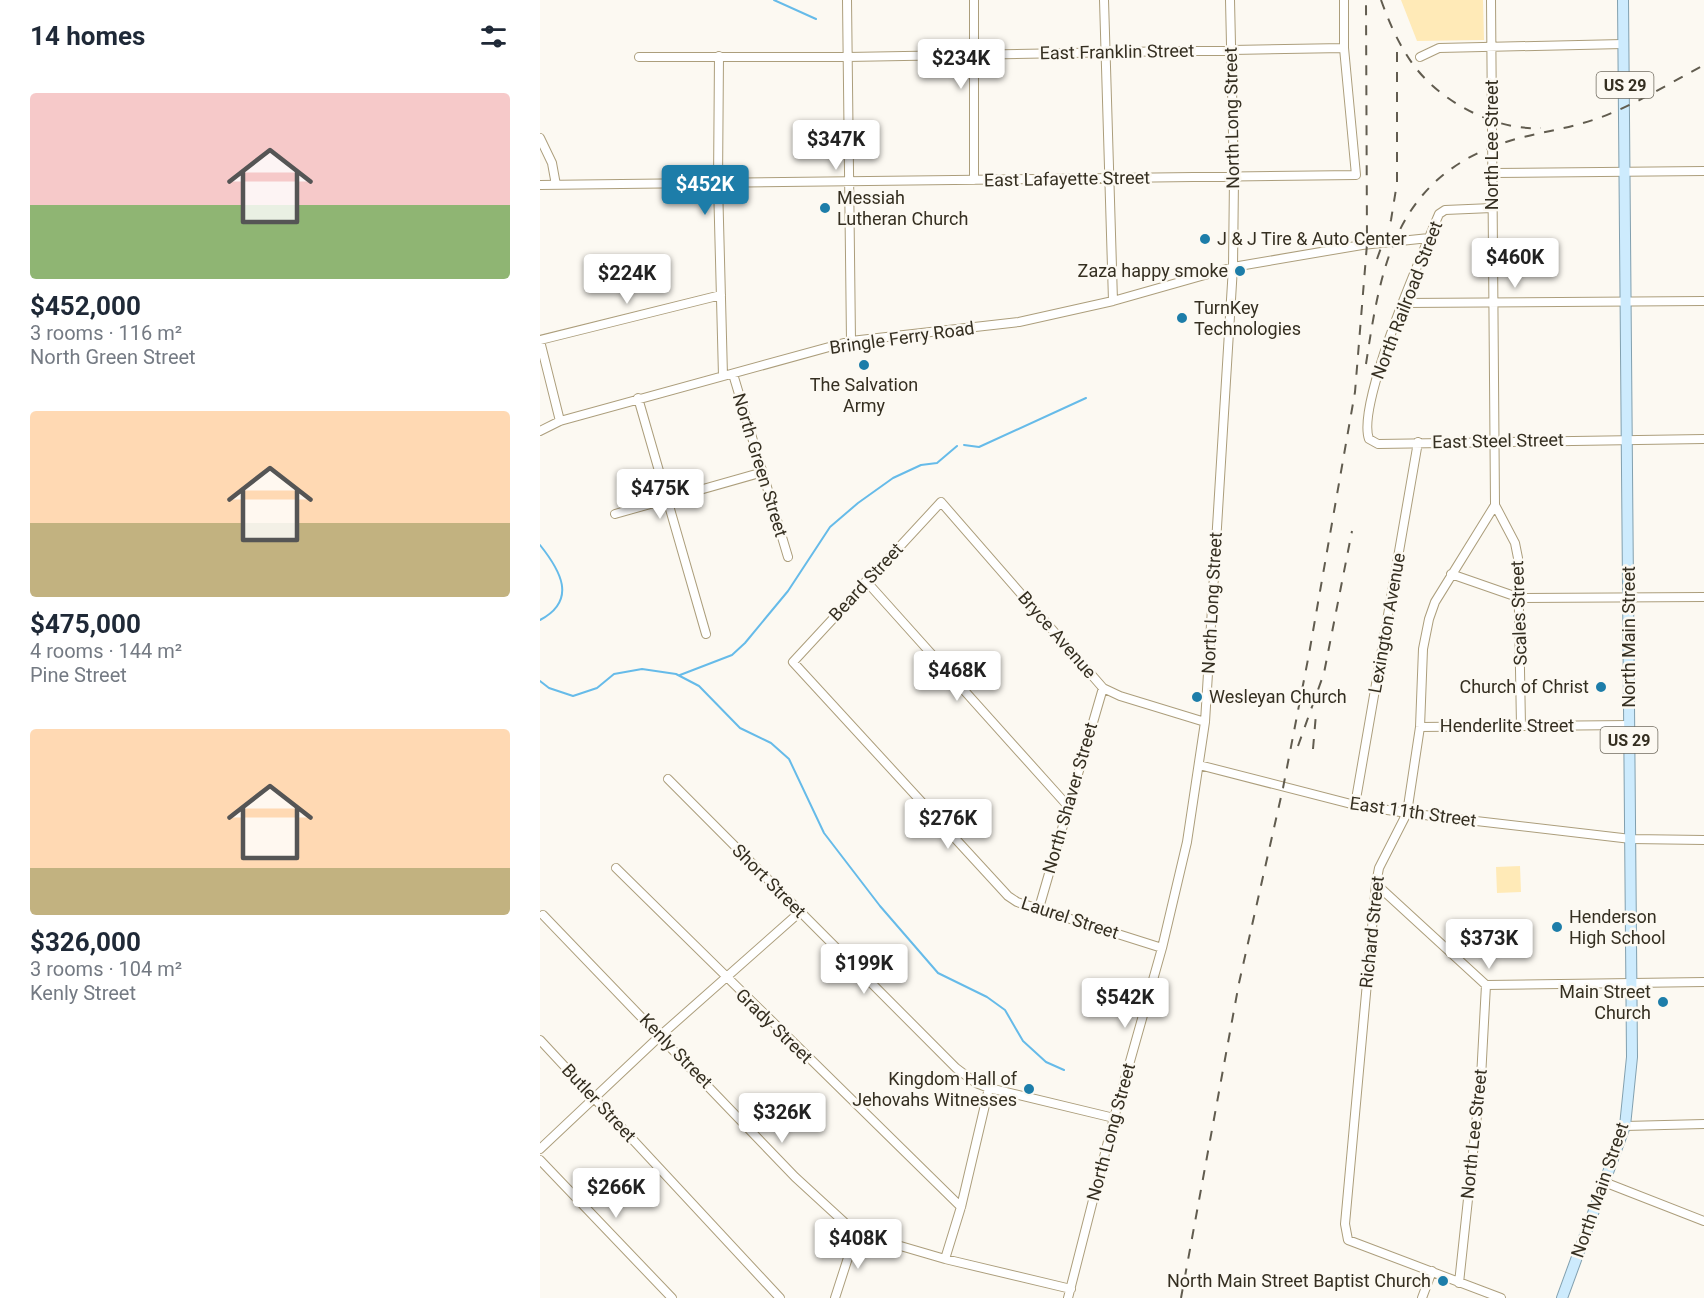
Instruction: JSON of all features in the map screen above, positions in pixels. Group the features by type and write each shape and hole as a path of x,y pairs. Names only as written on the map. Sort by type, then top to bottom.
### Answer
{"main road":[{"name":"North Main Street","path":"1562,1298 1625,1126 1632,1057 1623,0"}],"street":[{"path":"847,0 851,341"},
{"path":"974,0 974,180"},
{"path":"1104,0 1113,300"},
{"name":"North Long Street","path":"1070,1293 1114,1118 1162,948 1187,842 1205,722 1233,267 1234,178 1230,0"},
{"path":"1234,178 1356,175 1344,48 1344,0"},
{"name":"North Lee Street","path":"1491,0 1495,505"},
{"path":"1420,57 1439,48 1623,44"},
{"name":"East Franklin Street","path":"639,57 847,57 1344,48"},
{"name":"North Green Street","path":"719,56 718,183 723,376"},
{"path":"540,138 552,162 556,185"},
{"path":"1493,172 1704,171"},
{"name":"East Lafayette Street","path":"540,185 1234,178"},
{"name":"North Railroad Street","path":"1369,439 1371,399 1379,369 1439,214 1445,210 1492,208"},
{"name":"Bringle Ferry Road","path":"540,431 560,421 638,398 851,341 1019,322 1113,300 1233,267 1383,242 1429,238"},
{"path":"560,421 540,341 720,295"},
{"path":"1404,303 1704,301"},
{"name":"North Green Street","path":"733,374 788,557"},
{"path":"638,398 706,634"},
{"name":"East Steel Street","path":"1369,439 1378,444 1628,438 1704,439"},
{"name":"Lexington Avenue","path":"1355,805 1418,442"},
{"path":"615,514 763,472"},
{"name":"Bryce Avenue","path":"940,502 1103,688 1120,696 1205,722"},
{"name":"Beard Street","path":"793,662 940,502"},
{"name":"Richard Street","path":"1432,1272 1348,1240 1345,1224 1376,884 1379,868 1407,813 1420,726 1424,638 1435,602 1495,505"},
{"name":"Scales Street","path":"1495,505 1515,543 1520,598 1521,726"},
{"path":"1451,574 1520,598 1704,597"},
{"path":"866,581 1067,805"},
{"name":"Laurel Street","path":"793,662 1008,896 1017,902 1162,948"},
{"name":"North Shaver Street","path":"1039,908 1067,805 1103,688"},
{"name":"Henderlite Street","path":"1420,726 1629,725"},
{"name":"East 11th Street","path":"1199,765 1355,805 1407,813 1631,839 1704,840"},
{"name":"Short Street","path":"668,779 956,1068 975,1083 1114,1118"},
{"name":"Grady Street","path":"616,868 727,980 961,1207"},
{"path":"1376,884 1486,985 1704,982"},
{"path":"540,1149 596,1099 661,1035 727,980 800,912"},
{"name":"Kenly Street","path":"543,915 661,1035 795,1177 856,1233 1070,1293"},
{"name":"North Lee Street","path":"1459,1283 1481,1078 1486,985"},
{"name":"Butler Street","path":"540,1040 780,1298"},
{"path":"945,1259 961,1207 989,1088"},
{"path":"1625,1126 1704,1124"},
{"path":"540,1160 672,1298"},
{"path":"1604,1182 1704,1221"},
{"path":"835,1298 856,1233"},
{"path":"1422,1298 1432,1272 1501,1298"}],"shaded area":[{"path":"1401,0 1483,0 1484,40 1417,41"},
{"path":"1520,866 1521,892 1497,893 1496,867"}],"waterway":[{"path":"774,0 816,19"},
{"path":"964,445 979,447 1086,398"},
{"path":"680,675 732,655 745,643 788,591 830,527 858,503 893,478 921,465 937,463 957,446"},
{"path":"540,545 554,564 562,584 559,603 552,612 540,620"},
{"path":"540,681 549,688 573,696 597,688 614,674 642,669 676,674 699,686 740,728 771,743 789,759 824,833 880,906 938,973 987,997 1005,1010 1023,1041 1046,1062 1064,1070"}],"railway":[{"path":"1181,1298 1239,983 1283,788 1309,654 1355,392 1367,244 1366,0"},
{"path":"1381,0 1394,32 1407,55 1423,77 1437,90 1469,111 1487,119 1523,128 1541,128"},
{"path":"1377,259 1391,220 1397,183 1397,52"},
{"path":"1366,364 1371,330 1386,265 1397,236 1412,209 1433,184 1459,164 1492,147 1607,115 1704,65"},
{"path":"1298,746 1324,673 1352,531"},
{"path":"1313,749 1316,714"}],"place":[{"name":"Messiah Lutheran Church","path":"825,208"},
{"name":"J & J Tire & Auto Center","path":"1205,239"},
{"name":"Zaza happy smoke","path":"1240,271"},
{"name":"TurnKey Technologies","path":"1182,318"},
{"name":"The Salvation Army","path":"864,365"},
{"name":"Church of Christ","path":"1601,687"},
{"name":"Wesleyan Church","path":"1197,697"},
{"name":"Henderson High School","path":"1557,927"},
{"name":"Main Street Church","path":"1663,1002"},
{"name":"Kingdom Hall of Jehovahs Witnesses","path":"1029,1089"},
{"name":"North Main Street Baptist Church","path":"1443,1281"}]}
